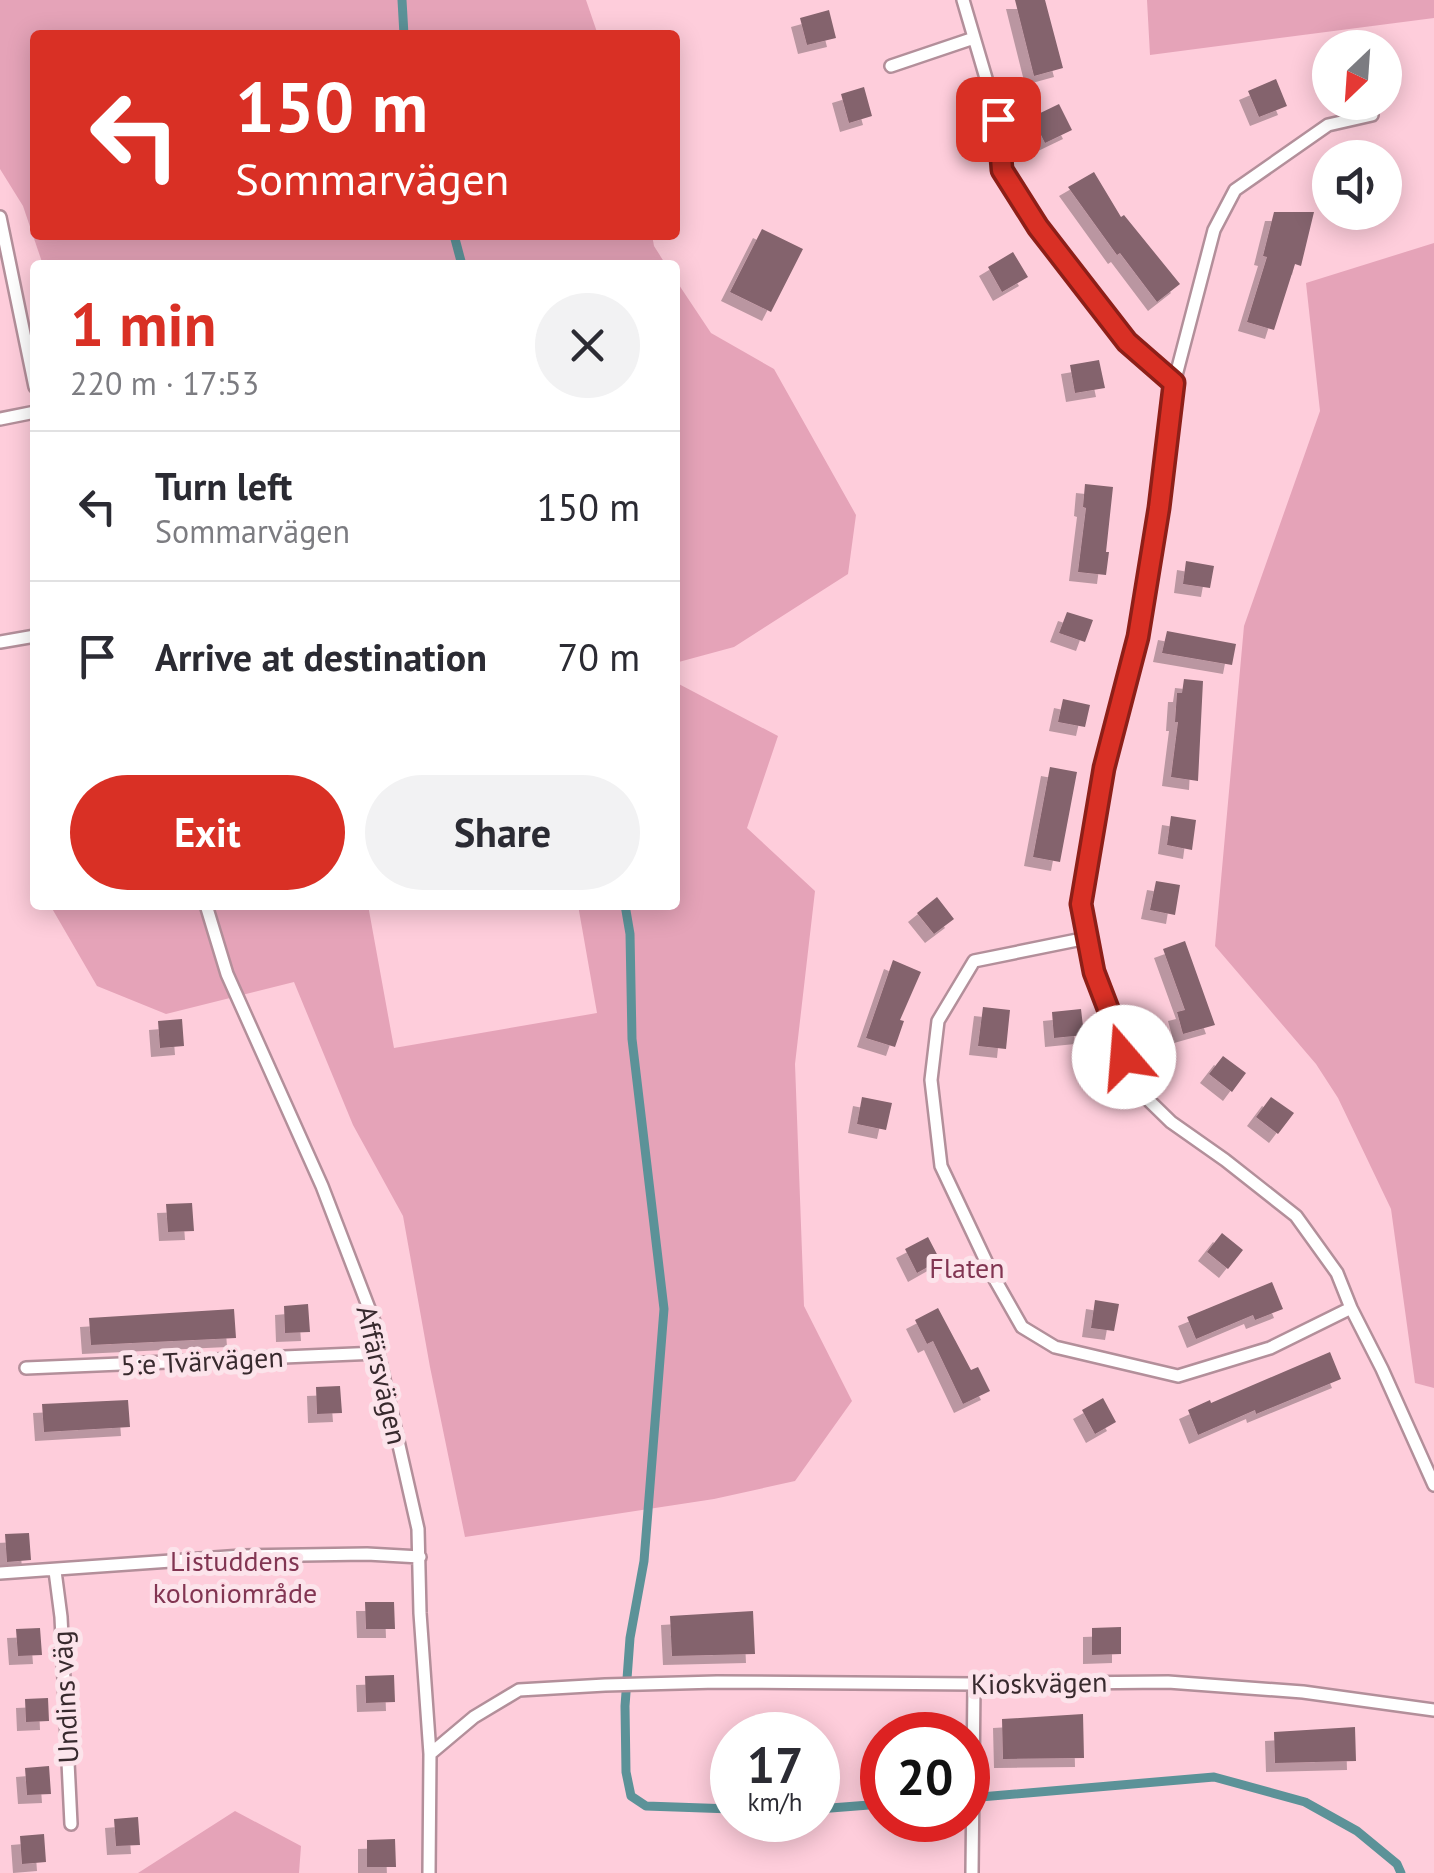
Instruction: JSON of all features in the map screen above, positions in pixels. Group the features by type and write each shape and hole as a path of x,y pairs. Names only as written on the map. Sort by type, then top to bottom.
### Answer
{"lane":[{"path":"964,0 998,119 1002,170 1038,227 1127,342 1174,383"},
{"path":"890,66 974,38"},
{"path":"1352,120 1328,126 1235,190 1214,230 1174,383 1138,637 1104,768 1081,904 1094,972 1131,1082 1171,1122 1296,1216 1337,1273 1434,1485"},
{"path":"0,217 30,363"},
{"path":"0,419 30,413"},
{"path":"0,642 30,637"},
{"name":"Affärsvägen","path":"208,910 227,974 322,1186 375,1324 378,1353 418,1529 430,1754 429,1873"},
{"path":"1088,938 974,960 938,1021 931,1080 941,1166 1022,1328 1055,1346 1178,1376 1270,1348 1351,1308"},
{"name":"5:e Tvärvägen","path":"26,1368 378,1353"},
{"path":"0,1573 242,1556 420,1557"},
{"name":"Undins väg","path":"55,1571 61,1617 71,1824"},
{"name":"Kioskvägen","path":"430,1754 474,1717 519,1690 605,1685 1168,1682 1303,1692 1434,1710"},
{"path":"972,1873 974,1684"}],"green space":[{"name":"Flaten","path":"0,0 1434,0 1434,1873 0,1873"}],"shaded area":[{"path":"0,0 586,0 596,30 30,30 30,227 23,206 0,169"},
{"path":"1147,0 1434,0 1434,18 1312,30 1312,34 1150,55"},
{"path":"35,240 653,240 663,260 41,260"},
{"path":"1434,243 1434,1388 1415,1383 1391,1209 1338,1098 1316,1064 1215,946 1244,626 1320,411 1306,283"},
{"path":"680,286 711,333 774,369 856,515 848,574 734,647 680,662"},
{"path":"680,685 778,736 747,828 815,891 795,1064 804,1306 852,1401 795,1481 714,1499 465,1537 403,1216 353,1125 294,982 166,1014 97,986 53,910 369,910 394,1048 597,1013 579,910 680,910"},
{"path":"235,1811 301,1846 299,1873 138,1873"}],"building":[{"path":"1015,0 1045,0 1063,68 1034,76"},
{"path":"829,10 836,38 807,45 800,18"},
{"path":"1276,79 1287,106 1259,117 1248,91"},
{"path":"864,87 872,116 849,123 841,94"},
{"path":"1059,104 1072,130 1045,143 1032,117"},
{"path":"1094,172 1121,217 1124,215 1180,284 1157,302 1068,187"},
{"path":"1274,212 1312,212 1301,266 1295,264 1274,330 1247,322 1267,257 1263,256"},
{"path":"762,229 803,249 771,312 730,292"},
{"path":"1013,252 1028,277 1002,292 988,267"},
{"path":"1099,360 1105,388 1075,393 1070,365"},
{"path":"1085,484 1113,487 1106,575 1078,572"},
{"path":"1186,561 1214,566 1210,588 1183,584"},
{"path":"1067,612 1093,620 1085,642 1059,633"},
{"path":"1167,631 1236,644 1232,665 1162,653"},
{"path":"1184,679 1203,681 1198,781 1171,777 1178,722 1177,693 1182,693"},
{"path":"1063,699 1090,705 1085,727 1058,722"},
{"path":"1050,767 1077,772 1060,862 1033,857"},
{"path":"1171,816 1196,820 1192,850 1167,845"},
{"path":"1156,881 1180,885 1175,915 1150,910"},
{"path":"937,897 954,919 934,934 917,913"},
{"path":"1185,941 1215,1025 1183,1034 1177,1012 1185,1010 1163,949"},
{"path":"893,960 921,972 900,1020 904,1021 895,1047 866,1038"},
{"path":"983,1007 1010,1010 1006,1049 978,1046"},
{"path":"1081,1009 1084,1035 1054,1038 1052,1012"},
{"path":"182,1019 184,1046 160,1048 158,1021"},
{"path":"1223,1056 1246,1073 1232,1092 1209,1074"},
{"path":"862,1097 892,1103 886,1130 857,1124"},
{"path":"1271,1097 1294,1113 1278,1134 1256,1117"},
{"path":"192,1203 194,1231 168,1232 166,1204"},
{"path":"1222,1233 1243,1250 1228,1269 1207,1252"},
{"path":"928,1237 940,1260 917,1273 905,1249"},
{"path":"1272,1282 1283,1309 1255,1320 1253,1315 1196,1339 1187,1317"},
{"path":"1095,1300 1119,1304 1114,1331 1091,1328"},
{"path":"308,1304 310,1332 285,1333 284,1306"},
{"path":"938,1308 971,1370 978,1367 990,1391 963,1404 933,1341 927,1344 915,1320"},
{"path":"234,1309 236,1338 91,1345 89,1318"},
{"path":"1330,1352 1341,1379 1198,1435 1188,1410"},
{"path":"340,1386 342,1413 317,1414 316,1387"},
{"path":"1103,1398 1116,1422 1095,1434 1082,1410"},
{"path":"128,1400 130,1427 44,1432 42,1404"},
{"path":"29,1533 31,1560 7,1562 5,1534"},
{"path":"365,1602 394,1602 395,1629 366,1629"},
{"path":"753,1611 755,1654 672,1656 670,1616"},
{"path":"1121,1627 1121,1654 1092,1655 1092,1628"},
{"path":"40,1628 42,1655 18,1656 16,1629"},
{"path":"394,1675 395,1702 366,1703 365,1676"},
{"path":"48,1698 49,1721 26,1722 25,1699"},
{"path":"1083,1714 1084,1758 1003,1759 1002,1719"},
{"path":"1355,1727 1356,1761 1275,1763 1274,1732"},
{"path":"49,1766 51,1794 27,1795 25,1768"},
{"path":"138,1817 140,1845 116,1846 114,1819"},
{"path":"44,1834 46,1862 22,1864 20,1836"},
{"path":"395,1839 396,1867 367,1867 367,1840"}],"waterway":[{"path":"402,0 404,30"},
{"path":"455,240 461,260"},
{"path":"626,910 632,1039 664,1309 644,1561 630,1638 626,1772 631,1796 646,1806 710,1808"},
{"path":"990,1796 1214,1777 1305,1802 1357,1831 1397,1864 1401,1873"},
{"path":"840,1807 860,1806"}],"route":[{"path":"998,119 1002,170 1038,227 1127,342 1174,383 1138,637 1104,768 1081,904 1094,972 1124,1057"}],"park label":[{"name":"Listuddens koloniområde","path":"235,1577"}]}
